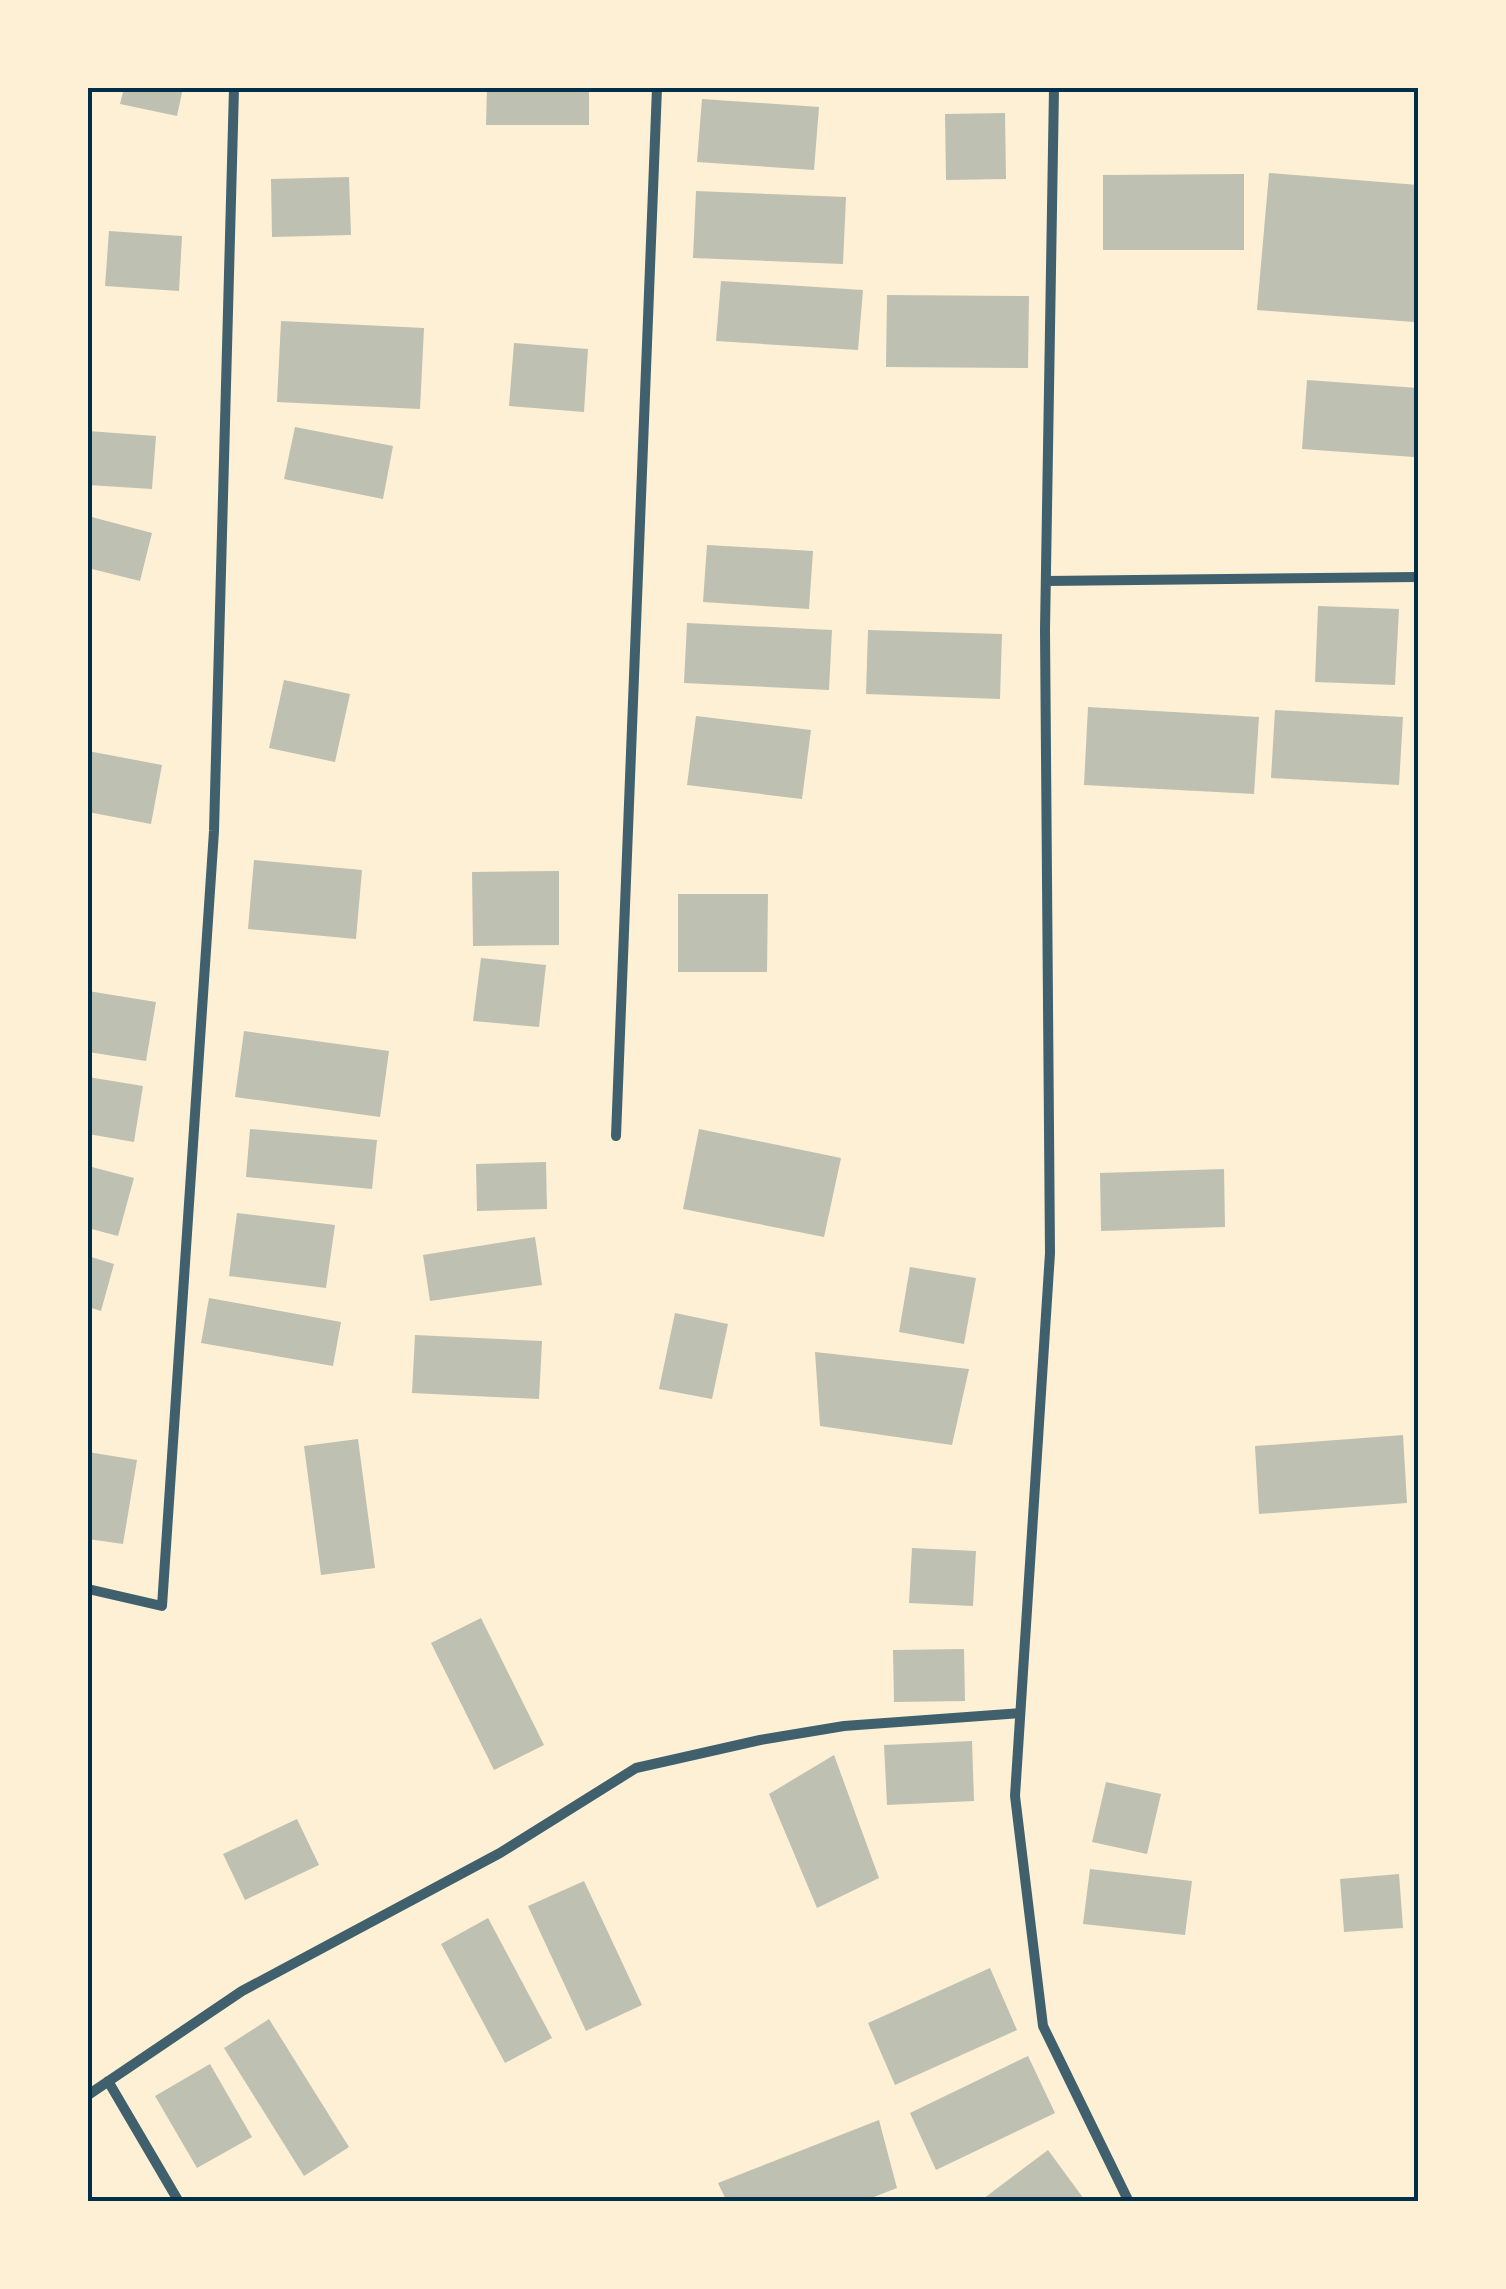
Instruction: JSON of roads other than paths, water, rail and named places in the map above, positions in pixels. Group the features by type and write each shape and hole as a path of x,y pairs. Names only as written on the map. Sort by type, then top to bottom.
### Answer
{"street":[{"path":"88,1589 162,1606 214,831 234,88"},
{"path":"616,1136 657,88"},
{"path":"1054,88 1046,581 1050,1253 1015,1796 1043,2026 1128,2202"},
{"path":"1046,581 1418,578"},
{"path":"88,2094 242,1992 500,1853 636,1768 844,1726 1020,1712"},
{"path":"108,2081 179,2202"}]}
